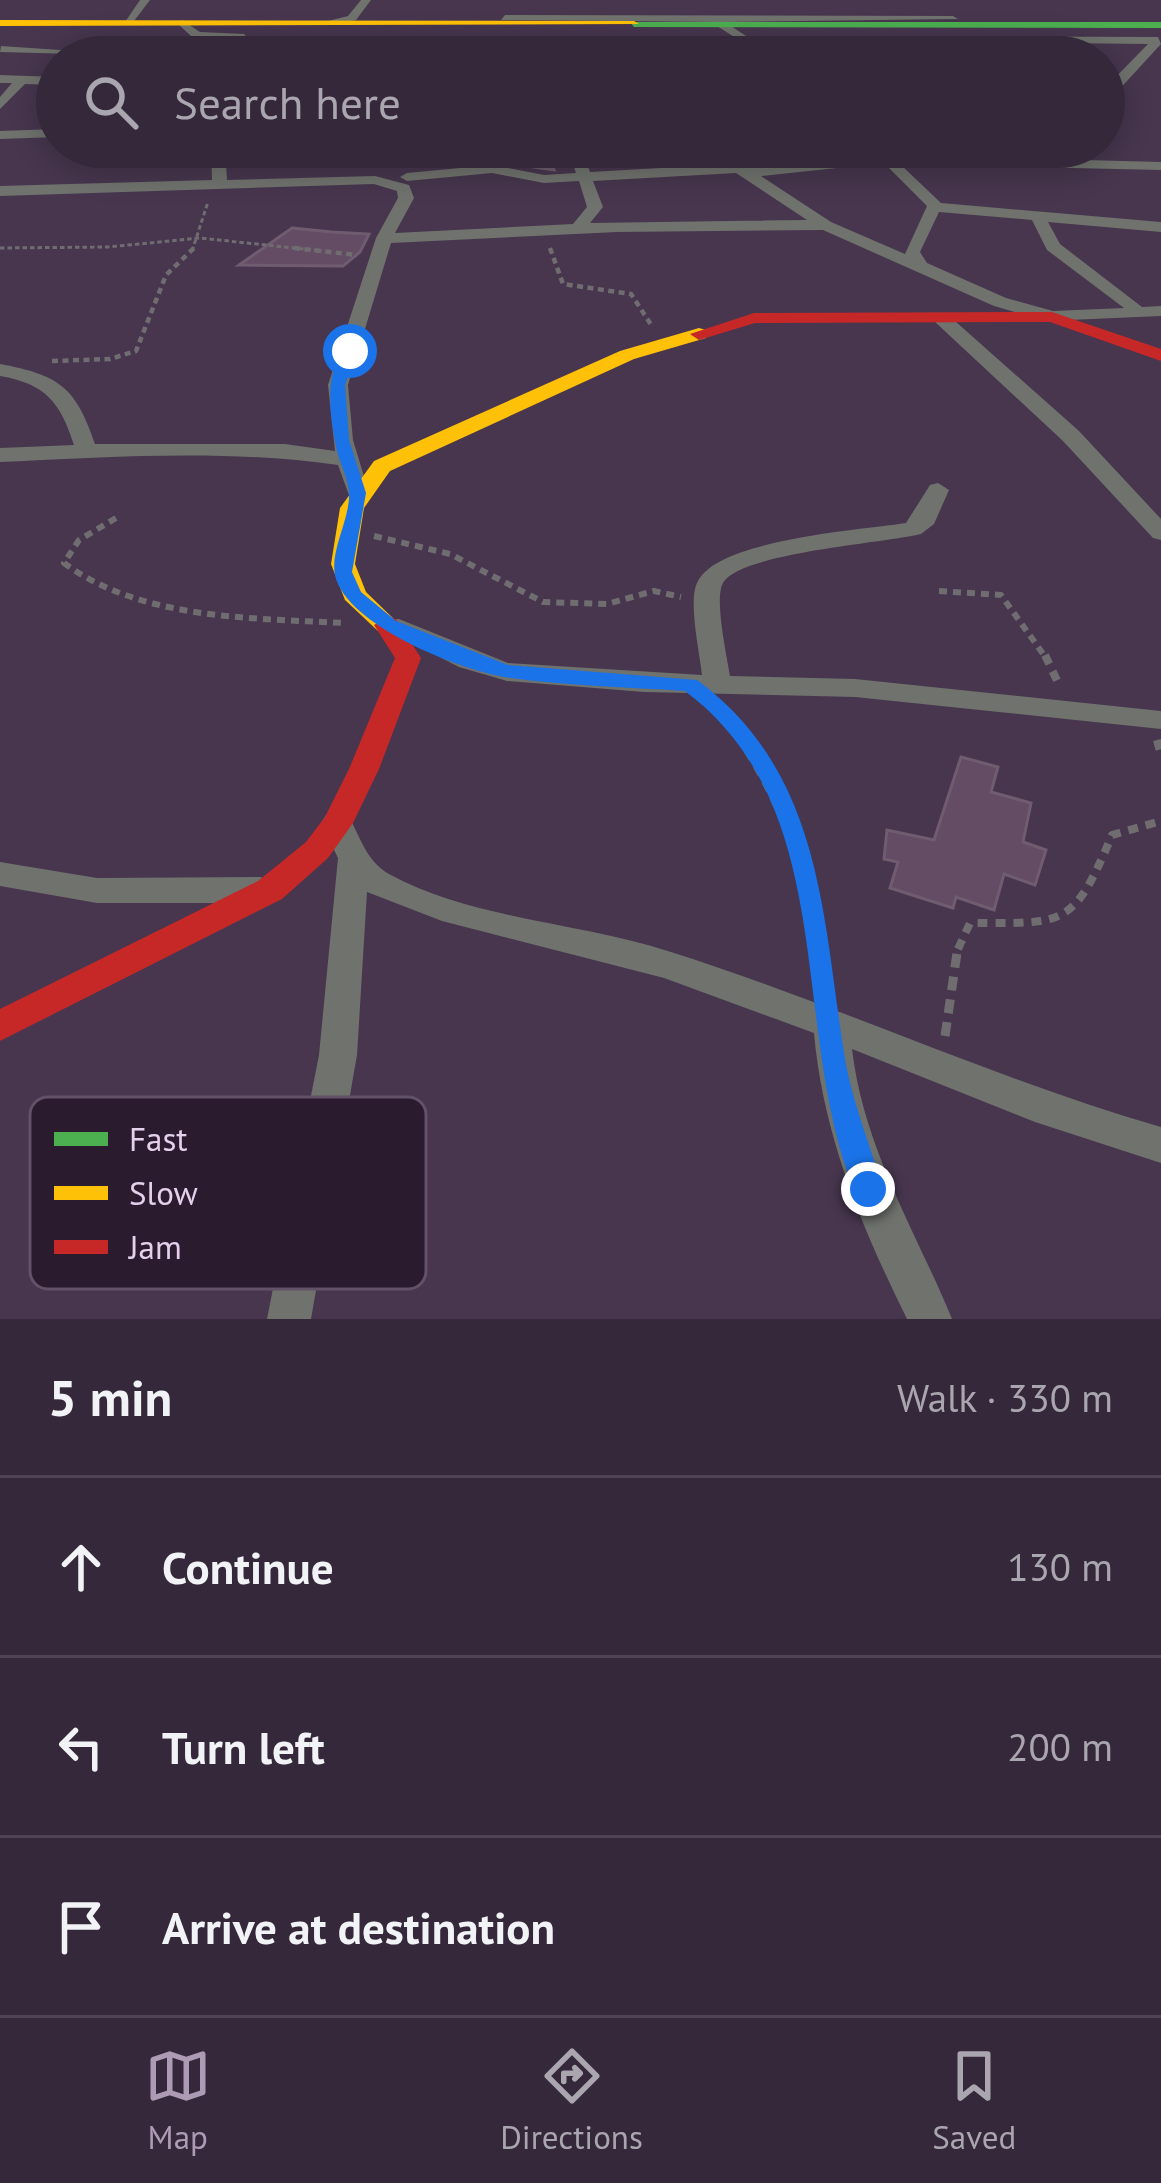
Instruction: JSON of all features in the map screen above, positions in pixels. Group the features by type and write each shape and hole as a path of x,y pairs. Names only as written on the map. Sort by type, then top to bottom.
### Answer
{"main road":[{"path":"0,23 127,23 189,29 342,21 721,24 884,32 1160,31"},
{"path":"0,1026 270,890 317,850 337,823 408,658 404,641 353,595 343,572 347,531 358,493 369,476 413,450 664,341 754,318 1052,316 1161,355"}],"street":[{"path":"127,23 145,0"},
{"path":"342,21 367,0"},
{"path":"624,3 625,11 634,18"},
{"path":"342,21 634,18 1160,31"},
{"path":"0,49 51,24"},
{"path":"721,24 742,36"},
{"path":"189,36 189,29 235,36"},
{"path":"1125,75 1160,31"},
{"path":"884,32 886,36"},
{"path":"0,49 36,50"},
{"path":"0,79 36,80"},
{"path":"0,105 21,80"},
{"path":"0,135 36,133"},
{"path":"1125,165 1161,166"},
{"path":"216,183 217,168"},
{"path":"358,493 342,440 338,385 384,238 406,198 407,168"},
{"path":"578,229 595,207 581,168"},
{"path":"735,168 824,225 1000,302 1052,316 1161,310"},
{"path":"2,192 216,183 405,182 492,169 544,179 767,168"},
{"path":"896,168 935,207 1161,226"},
{"path":"919,265 912,252 935,207"},
{"path":"1037,217 1053,247 1133,304 1132,312"},
{"path":"384,238 824,225"},
{"path":"940,317 1072,436 1161,532"},
{"path":"0,370 49,380 72,405 86,449"},
{"path":"0,455 86,449 285,451 351,460"},
{"path":"703,685 710,580 734,562 913,529 922,524 938,490"},
{"path":"390,626 469,661 507,672 703,685 855,688 1161,720"},
{"path":"337,823 353,860 372,879 412,898 666,964 831,1023 1085,1125 1161,1145"},
{"path":"330,1097 338,1055 353,860"},
{"path":"0,874 52,888 103,893 270,890"},
{"path":"831,1023 833,1069 868,1189 930,1319"},
{"path":"289,1319 295,1289"}],"path":[{"path":"44,362 110,358 136,351 166,275 190,256 200,238 216,183"},
{"path":"546,232 556,277 563,284 632,294 664,341"},
{"path":"0,248 108,247 200,238 378,257"},
{"path":"116,518 79,540 64,562 102,589 234,614 390,626"},
{"path":"347,531 450,554 543,602 607,604 654,591 710,604"},
{"path":"939,590 1001,596 1054,667 1066,708"},
{"path":"703,685 783,802 814,906 831,1023"},
{"path":"931,1066 949,1022 958,947 970,923 1051,923 1088,892 1112,835 1161,821"}],"building":[{"path":"292,228 369,234 360,252 343,266 239,265"},
{"path":"961,757 998,767 991,792 1031,803 1023,842 1046,850 1035,885 1004,874 994,910 956,897 953,908 890,888 898,862 884,859 887,830 934,840"}],"traffic: fast":[{"path":"634,24 1161,25"}],"traffic: slow":[{"path":"0,23 634,24"},
{"path":"387,625 354,595 343,564 352,508 382,466 627,355 699,334"}],"traffic: jam":[{"path":"699,334 754,318 1052,317 1161,355"},
{"path":"0,1026 270,890 317,850 337,823 364,769 408,658 387,625"}],"route":[{"path":"350,351 338,385 342,440 358,493 347,531 343,572 353,595 390,626 469,661 507,672 690,685 710,700 759,760 783,802 802,854 831,1023 833,1069 868,1189"}]}
